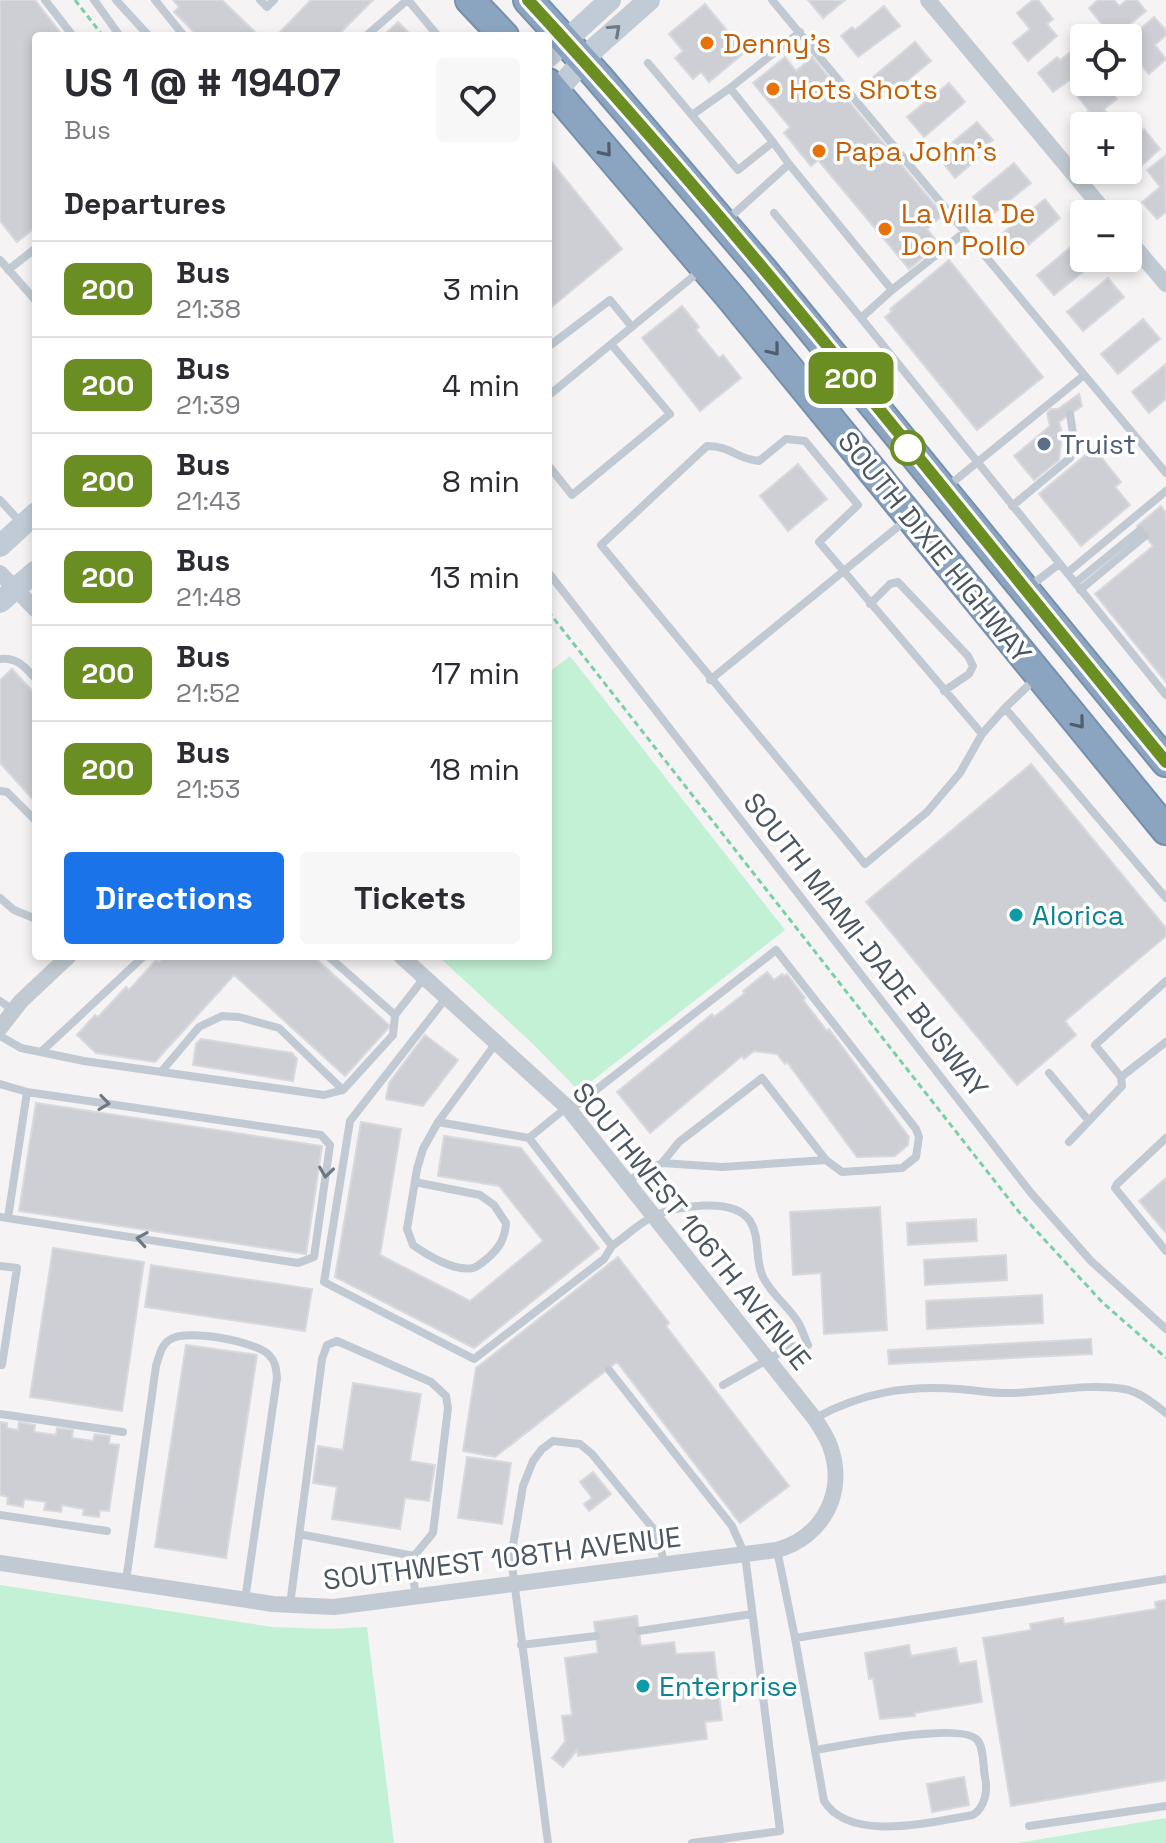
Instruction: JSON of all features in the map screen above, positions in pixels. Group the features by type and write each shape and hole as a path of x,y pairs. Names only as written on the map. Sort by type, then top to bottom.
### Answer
{"highway":[{"path":"470,0 500,32"},
{"name":"SOUTH DIXIE HIGHWAY","path":"528,0 550,32"},
{"name":"SOUTH DIXIE HIGHWAY","path":"552,34 565,53 723,223 1025,590 1164,753"},
{"name":"SOUTH DIXIE HIGHWAY","path":"552,93 705,267 1166,830"},
{"path":"910,516 943,490"},
{"path":"1124,779 1164,753"}],"street":[{"path":"552,89 565,53 610,0"},
{"path":"565,53 649,0"},
{"path":"928,0 1095,200"},
{"path":"1142,256 1166,284"},
{"path":"0,546 29,519"},
{"path":"32,573 5,588 32,607"},
{"path":"0,1028 6,1005 64,960"},
{"name":"SOUTHWEST 106TH AVENUE","path":"405,960 568,1108 815,1419 830,1444 836,1473 835,1487"},
{"name":"SOUTHWEST 108TH AVENUE","path":"0,1563 290,1606 353,1606 777,1550 791,1546 815,1530 831,1506 835,1487"}],"lane":[{"path":"45,0 70,32"},
{"path":"94,0 117,32"},
{"path":"116,0 145,32"},
{"path":"155,0 181,32"},
{"path":"260,0 267,7 274,0"},
{"path":"772,0 1166,473"},
{"path":"371,32 407,1 434,32"},
{"path":"692,115 800,32"},
{"path":"648,63 738,170 773,142"},
{"path":"730,88 892,290"},
{"path":"723,223 789,164"},
{"path":"774,213 1166,695"},
{"path":"861,318 965,232"},
{"path":"8,270 32,251"},
{"path":"0,260 32,297"},
{"path":"552,393 705,267"},
{"path":"552,344 610,300 632,327"},
{"path":"552,470 572,495 670,414 611,344"},
{"path":"943,490 1083,376"},
{"path":"1060,394 1066,403"},
{"path":"1012,506 1070,458 1075,447 1070,414"},
{"path":"982,734 819,542 858,505 805,441 786,439 759,461 745,460 724,446 707,446 601,545 865,864 927,812 960,773 982,734 1040,675"},
{"path":"1067,573 1166,491"},
{"path":"0,500 29,519"},
{"path":"710,680 910,516"},
{"path":"1077,586 1143,533"},
{"path":"1025,590 1059,564"},
{"name":"SOUTH MIAMI-DADE BUSWAY","path":"552,577 1044,1209 1103,1273 1166,1329"},
{"path":"870,604 890,584 898,582 968,656 973,666 969,674 944,691"},
{"path":"0,659 17,661 32,675"},
{"path":"1005,708 1166,898"},
{"path":"0,791 7,792 32,817"},
{"path":"0,898 14,910 32,917"},
{"path":"529,1138 776,950 916,1129 919,1137 916,1157 902,1168 842,1172 826,1160 762,1078 679,1142 662,1163 627,1181"},
{"path":"41,1052 140,960"},
{"path":"333,960 395,1015"},
{"path":"0,1036 21,1048 41,1052 324,1095 343,1090 393,1035 395,1015 424,978"},
{"path":"1069,1142 1122,1086 1121,1077 1095,1045 1166,981"},
{"path":"446,998 350,1121 324,1282 474,1359 604,1259 612,1246 654,1216 716,1204 732,1207 746,1216 755,1232 757,1260 762,1276 798,1322 808,1345 790,1347 723,1385"},
{"path":"161,1072 199,1027 222,1016 239,1017 279,1028 343,1090"},
{"path":"1121,1077 1166,1042"},
{"path":"415,1182 471,1192 488,1200 506,1223 497,1250 479,1265 465,1268 445,1262 413,1245 407,1229 415,1182 423,1149 438,1122 496,1043"},
{"path":"1049,1073 1089,1121"},
{"path":"0,1084 27,1092 321,1135 330,1145 314,1257 298,1263 4,1218 27,1092"},
{"path":"438,1122 529,1138 612,1246"},
{"path":"1166,1138 1115,1188 1166,1251"},
{"path":"662,1163 722,1167 826,1160"},
{"path":"0,1266 17,1268 0,1365"},
{"path":"126,1582 159,1355 165,1344 181,1335 249,1343 271,1356 276,1365 277,1378 245,1600"},
{"path":"290,1606 322,1359 327,1345 344,1342 431,1382 446,1396 448,1408 433,1533 414,1556 412,1571 417,1598"},
{"path":"609,1370 732,1526 745,1555 780,1831 692,1843"},
{"path":"815,1419 845,1402 866,1396 935,1388 993,1393 1124,1389 1139,1393 1166,1413"},
{"path":"0,1414 123,1432"},
{"path":"548,1843 511,1557 523,1486 533,1461 553,1441 580,1444 592,1454 656,1532 665,1565"},
{"path":"0,1515 107,1531"},
{"path":"299,1534 414,1556"},
{"path":"777,1550 824,1801 828,1809 834,1816 858,1827 881,1830 973,1815 985,1799 987,1785 979,1741 972,1735 945,1731 815,1750"},
{"path":"795,1638 1166,1579"},
{"path":"639,1631 752,1614"},
{"path":"521,1645 596,1636"},
{"path":"1029,1826 1166,1806"}],"path":[{"path":"75,0 100,32"},
{"path":"552,616 1019,1212 1103,1303 1166,1358"}],"green space":[{"path":"570,656 785,930 579,1091 442,960 552,960 552,670"},
{"path":"0,1585 272,1627 367,1627 394,1843 0,1843"},
{"path":"1166,1818 1166,1843 1018,1843"}],"building":[{"path":"0,0 35,0 60,32 32,32 32,230 17,242 0,221"},
{"path":"173,0 222,0 255,32 194,32 174,12 179,7"},
{"path":"311,0 373,0 341,32 280,32"},
{"path":"808,0 845,0 823,18"},
{"path":"1033,0 1038,0 1053,19 1047,24 1057,36 1028,61 1013,43 1030,29 1017,13"},
{"path":"1098,0 1114,0 1119,6 1127,0 1137,0 1146,11 1130,24 1102,24 1089,8"},
{"name":"Denny's","path":"705,4 745,52 709,82 701,72 693,79 675,58 683,51 669,34"},
{"path":"884,6 900,26 858,57 841,36 852,27 855,30"},
{"path":"1154,17 1166,30 1166,35 1155,45 1166,59 1149,74 1142,66 1142,28"},
{"path":"398,22 408,32 387,32"},
{"path":"915,42 931,61 889,96 873,77"},
{"path":"1070,52 1070,80 1053,92 1038,73 1057,57 1060,60"},
{"path":"785,57 796,71 812,57 943,215 927,229 939,244 909,269 818,160 811,166 784,133 790,127 753,83"},
{"path":"949,83 965,102 924,137 907,117"},
{"path":"1115,96 1117,99 1104,109 1106,112 1088,112 1078,97"},
{"path":"977,122 993,140 975,154 978,158 955,178 941,160 951,151 947,147"},
{"path":"1142,130 1160,149 1142,165"},
{"path":"1165,156 1166,212 1157,219 1142,202 1160,187 1147,170"},
{"path":"552,163 622,249 552,307"},
{"path":"1014,163 1031,183 989,217 973,197"},
{"path":"1045,199 1060,218 1019,253 1003,233"},
{"path":"1070,248 1070,272 1083,272 1054,295 1037,275"},
{"path":"949,260 1043,377 977,430 885,317 892,311 890,309"},
{"path":"1108,278 1124,297 1083,331 1067,312"},
{"path":"682,306 699,327 696,330 719,358 723,355 741,378 700,411 642,338"},
{"path":"1143,319 1160,339 1118,374 1101,354"},
{"path":"1166,364 1166,399 1149,413 1132,392"},
{"name":"Truist","path":"1079,394 1082,406 1059,422 1062,433 1059,460 1034,480 1014,456 1050,426 1047,413 1051,409 1058,409"},
{"path":"1094,448 1121,482 1115,487 1130,505 1081,546 1039,494"},
{"path":"798,464 827,499 788,531 760,496"},
{"path":"1161,506 1166,513 1166,682 1095,594 1153,546 1137,526"},
{"path":"12,669 32,691 32,799 0,763 0,680"},
{"name":"Alorica","path":"1031,764 1166,928 1166,936 1065,1021 1076,1035 1017,1085 866,902"},
{"path":"156,960 317,960 390,1026 345,1076 234,975 155,1062 96,1053 77,1035 126,987 129,990"},
{"path":"767,972 774,980 787,974 805,998 803,1000 827,1031 829,1029 909,1137 908,1145 895,1156 857,1157 787,1062 785,1064 777,1054 754,1051 744,1059 742,1056 650,1133 617,1092 712,1014 714,1017 745,993 743,991"},
{"path":"425,1035 458,1060 423,1106 386,1099 389,1083"},
{"path":"201,1039 292,1053 297,1059 293,1081 193,1065 196,1044"},
{"path":"36,1103 322,1146 306,1254 19,1211"},
{"path":"361,1122 401,1129 380,1255 470,1301 543,1241 499,1186 438,1176 444,1136 521,1148 599,1248 474,1348 335,1277"},
{"path":"1166,1178 1166,1233 1139,1201"},
{"path":"880,1207 887,1330 824,1334 821,1273 793,1275 790,1212"},
{"path":"976,1219 977,1241 908,1245 907,1223"},
{"path":"53,1248 144,1262 122,1411 30,1397"},
{"path":"1006,1255 1007,1280 925,1285 924,1260"},
{"path":"618,1257 669,1323 666,1326 789,1486 740,1523 617,1362 495,1457 463,1451 476,1368"},
{"path":"151,1265 312,1289 305,1331 145,1307"},
{"path":"1042,1295 1043,1323 927,1329 926,1301"},
{"path":"1091,1339 1092,1354 889,1364 888,1350"},
{"path":"186,1345 257,1355 226,1558 155,1547"},
{"path":"353,1383 421,1394 410,1461 435,1465 429,1501 405,1498 400,1529 332,1519 337,1487 313,1483 318,1446 343,1450"},
{"path":"0,1422 7,1423 7,1428 18,1430 19,1422 35,1425 34,1432 56,1435 57,1428 73,1430 72,1438 93,1441 95,1434 110,1436 109,1444 119,1445 109,1511 100,1510 99,1517 83,1515 84,1509 62,1505 61,1512 44,1510 46,1502 24,1499 23,1507 7,1504 8,1497 0,1495"},
{"path":"467,1457 511,1463 502,1524 458,1518"},
{"path":"593,1472 611,1494 589,1511 584,1504 592,1498 580,1482"},
{"path":"1166,1600 1166,1780 1011,1806 983,1638 1031,1630 1030,1624 1063,1618 1064,1624 1156,1609 1155,1602"},
{"name":"Enterprise","path":"637,1616 641,1646 674,1642 676,1654 714,1652 722,1720 705,1722 707,1739 578,1756 577,1750 563,1767 552,1758 567,1739 562,1716 572,1715 565,1658 598,1653 594,1622"},
{"path":"909,1645 911,1656 956,1648 959,1664 976,1661 982,1702 915,1713 915,1716 880,1719 865,1653"},
{"path":"964,1777 969,1805 932,1812 927,1784"}],"bus line":[{"name":"200","path":"528,0 762,269 1166,762"}],"place":[{"name":"Denny's","path":"707,43"},
{"name":"Hots Shots","path":"773,89"},
{"name":"Papa John's","path":"819,151"},
{"name":"La Villa De Don Pollo","path":"885,229"},
{"name":"Truist","path":"1044,444"},
{"name":"Alorica","path":"1016,915"},
{"name":"Enterprise","path":"643,1686"}]}
